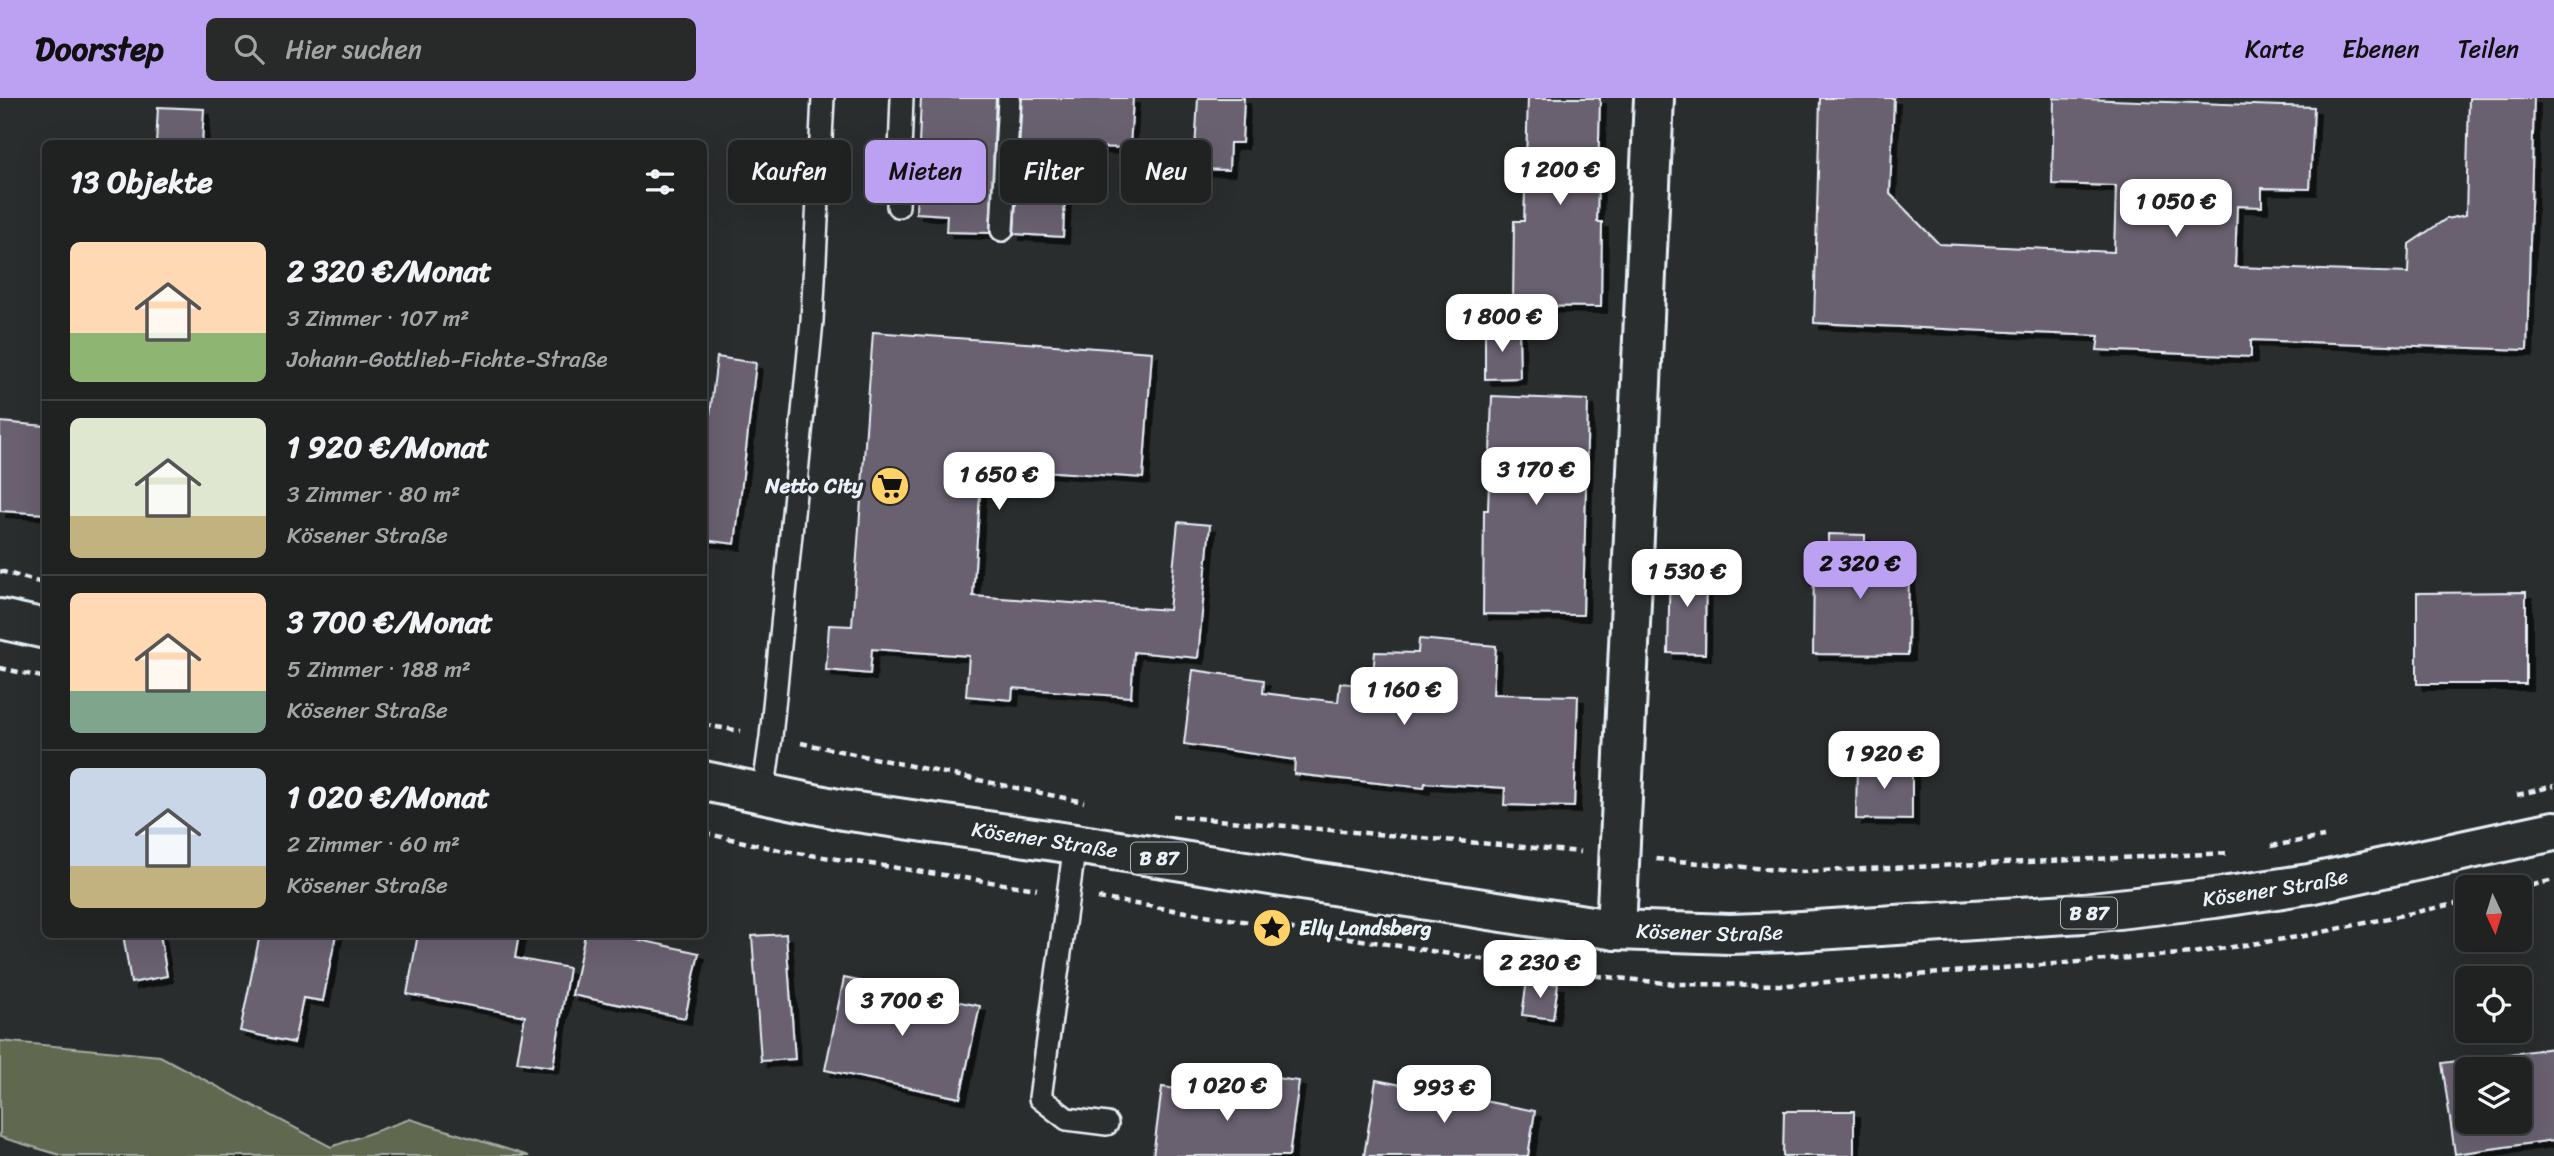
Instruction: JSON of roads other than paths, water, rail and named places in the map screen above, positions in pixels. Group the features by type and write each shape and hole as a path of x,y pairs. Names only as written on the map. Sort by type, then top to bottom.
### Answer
{"main road":[{"path":"1616,930 1654,98"},
{"path":"0,619 42,628"},
{"name":"Kösener Straße","path":"707,782 843,810 1616,930 1752,933 2082,914 2309,884 2554,831"}],"lane":[{"path":"763,795 813,321 823,98"},
{"path":"898,206 902,98"},
{"path":"1002,230 1009,98"},
{"path":"1075,844 1040,1098 1067,1119 1108,1124"}],"place":[{"name":"Netto City","path":"890,486"},
{"name":"Elly Landsberg","path":"1272,928"}]}
